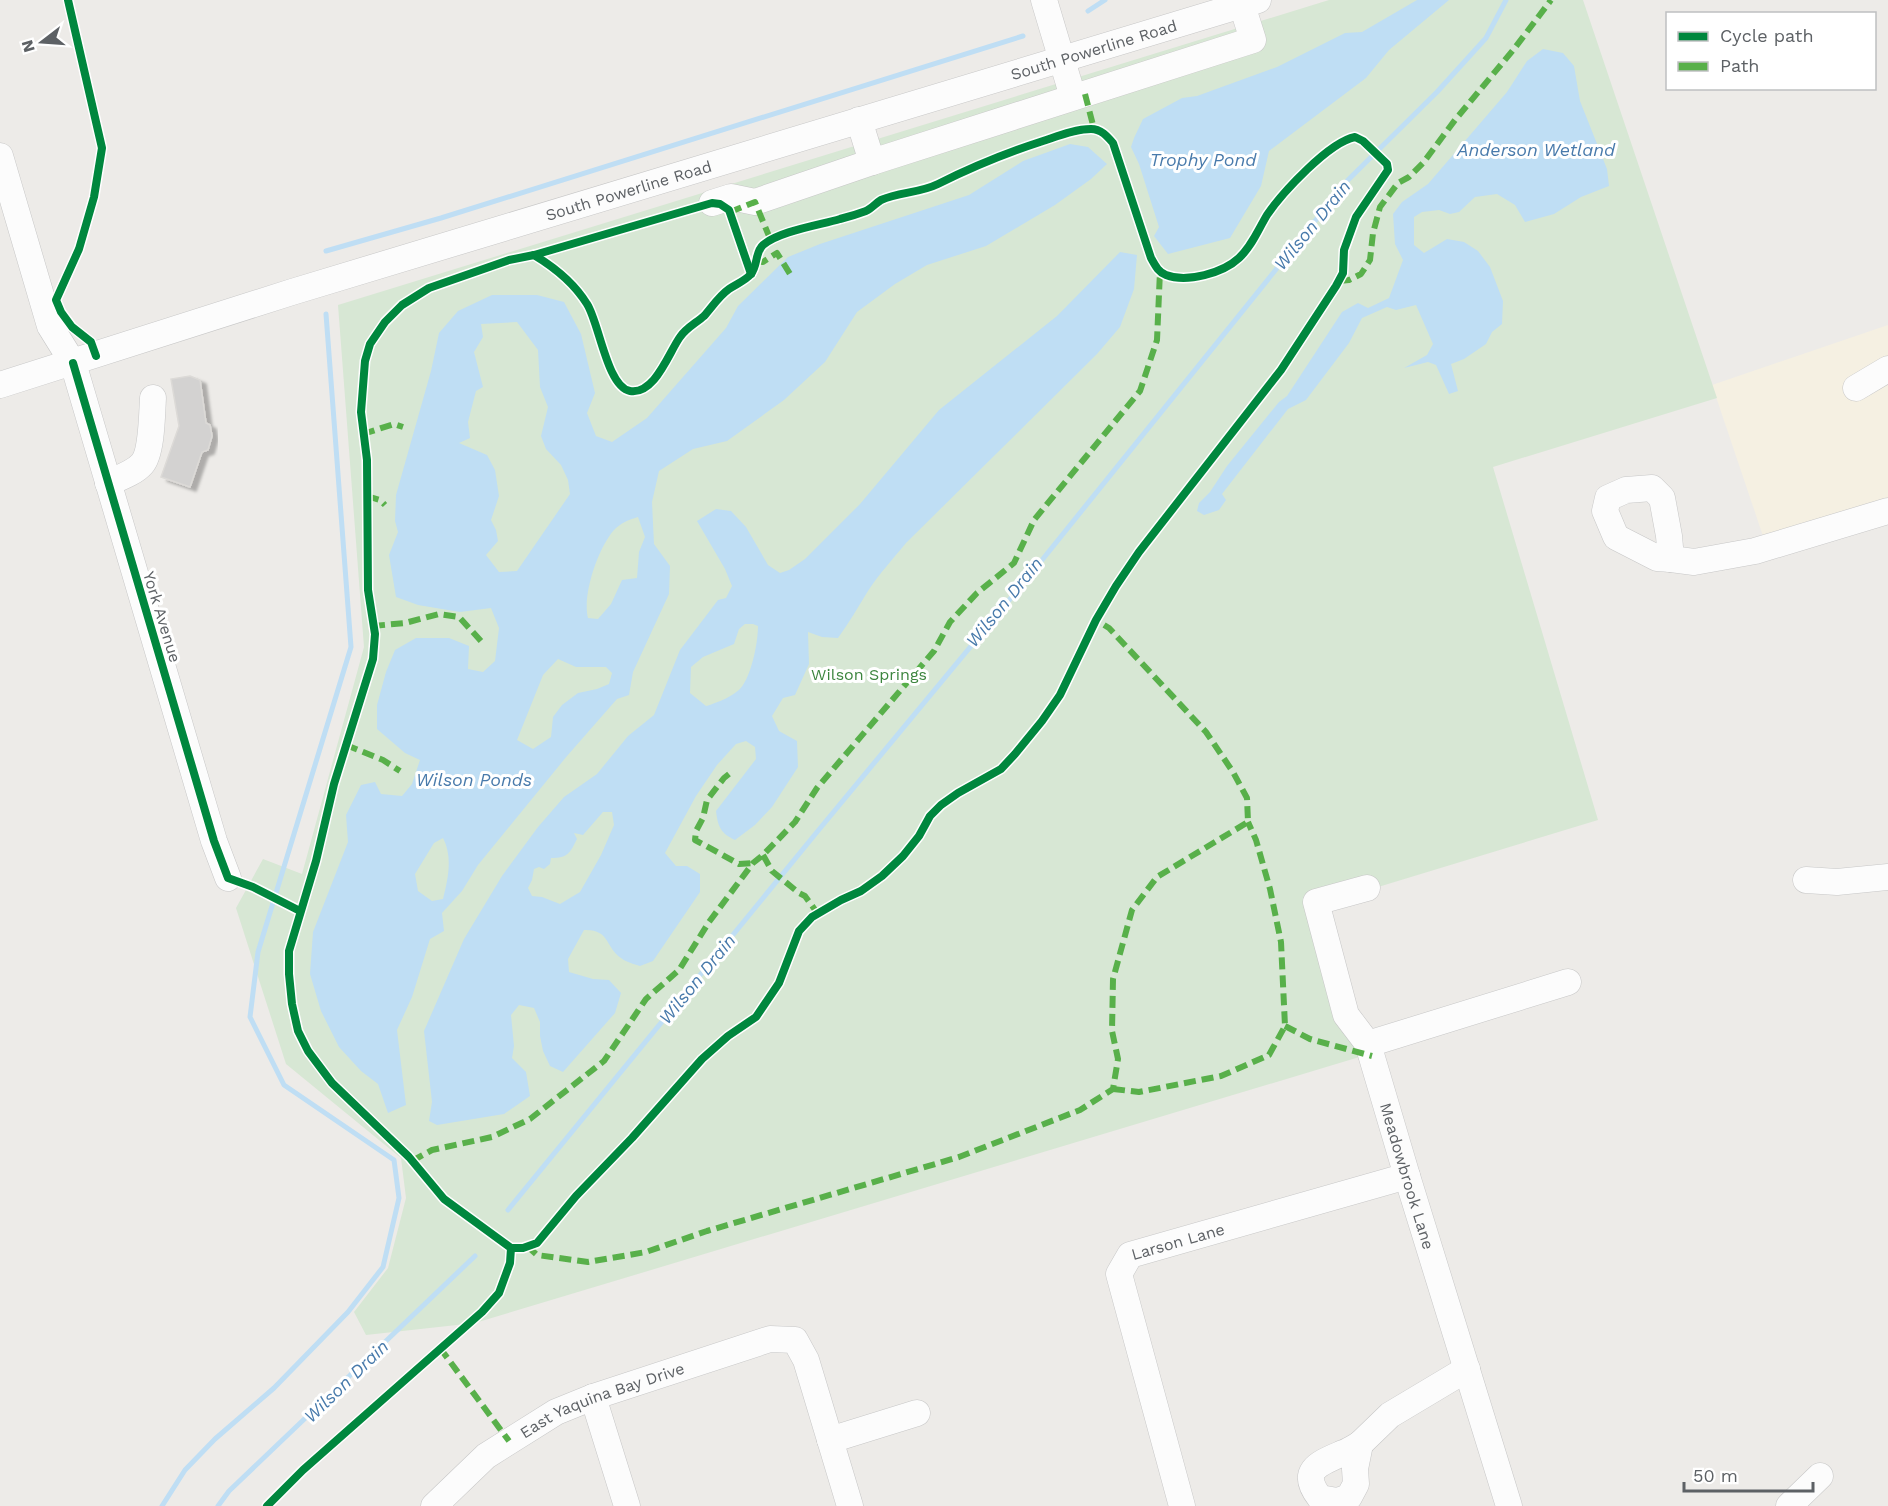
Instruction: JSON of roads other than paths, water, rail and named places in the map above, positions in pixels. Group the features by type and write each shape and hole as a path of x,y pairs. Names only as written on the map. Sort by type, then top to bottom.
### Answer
{"street":[{"path":"1044,0 1073,97"},
{"path":"712,202 731,197 755,202 872,162 1253,40 1250,2"},
{"name":"South Powerline Road","path":"0,385 292,292 1250,2"},
{"path":"859,120 872,162"},
{"name":"York Avenue","path":"0,156 50,326 73,363 211,830 228,878"},
{"path":"1856,388 1888,369"},
{"path":"108,483 135,470 144,462 148,450 153,398"},
{"path":"1671,560 1694,562 1755,551 1888,511"},
{"path":"1806,880 1837,882 1888,877"},
{"path":"1367,888 1316,902 1346,1015 1368,1044 1568,982"},
{"name":"Meadowbrook Lane","path":"1368,1044 1509,1506"},
{"name":"Larson Lane","path":"1182,1506 1119,1274 1130,1256 1407,1176"},
{"name":"East Yaquina Bay Drive","path":"434,1506 486,1456 555,1412 593,1397 770,1339 795,1340 806,1360 830,1440"},
{"path":"1360,1444 1390,1415 1467,1369"},
{"path":"593,1397 627,1506"},
{"path":"850,1506 830,1440 917,1413"},
{"path":"1789,1506 1820,1476"}],"water":[{"name":"Trophy Pond","path":"1417,0 1449,0 1389,50 1366,78 1269,151 1261,186 1230,238 1168,254 1154,236 1159,227 1139,164 1131,147 1143,119 1182,98 1197,96 1277,67 1345,33 1362,32"},
{"name":"Anderson Wetland","path":"1543,49 1563,53 1574,66 1580,101 1607,169 1609,186 1581,197 1554,214 1525,222 1515,205 1497,194 1475,197 1459,212 1450,214 1439,210 1422,212 1414,217 1414,245 1424,253 1447,239 1464,242 1478,251 1490,267 1503,301 1502,324 1492,332 1486,344 1464,359 1451,364 1458,391 1449,394 1436,365 1428,362 1404,368 1427,355 1433,344 1416,305 1396,310 1387,307 1362,318 1349,343 1306,400 1288,409 1222,494 1226,500 1219,510 1204,515 1197,511 1199,503 1210,492 1227,466 1279,402 1287,396 1342,312 1358,303 1368,308 1389,298 1403,260 1395,244 1393,214 1402,202 1428,184 1507,92 1527,61"},
{"name":"Wilson Ponds","path":"1070,144 1088,147 1107,164 1091,179 1055,205 986,246 927,265 895,284 857,312 825,362 784,400 727,441 693,449 659,471 652,502 654,544 670,566 669,594 633,672 629,695 617,699 567,756 478,865 462,891 442,913 444,931 430,939 412,997 397,1030 406,1105 388,1113 378,1084 361,1071 339,1047 321,1011 310,974 313,932 348,842 346,815 361,785 375,782 381,794 402,796 412,784 420,760 405,753 377,729 377,705 395,650 416,638 449,638 469,646 468,669 483,672 495,661 499,628 491,608 460,612 418,605 396,597 389,555 398,532 395,521 396,495 431,371 439,333 458,311 492,295 537,295 564,302 581,334 595,393 587,413 596,436 612,442 647,418 726,328 738,306 788,257 820,244 969,195 1023,161","holes":["517,322 538,350 540,387 548,407 541,436 546,449 561,465 568,480 570,494 517,571 499,572 486,555 498,541 491,520 499,496 495,470 487,455 459,443 470,438 468,422 476,391 483,387 474,352 483,337 481,324","638,517 645,537 639,552 637,578 622,580 611,604 598,619 588,618 587,597 597,560 608,538 622,524","558,659 576,667 606,667 612,673 609,684 578,693 562,705 553,717 551,737 533,749 517,740 543,675","443,838 448,853 449,868 443,899 432,901 418,891 415,874 434,843"]},
{"name":"Wilson Ponds","path":"1120,252 1137,255 1134,289 1120,327 1097,354 906,543 872,585 838,638 822,637 808,632 809,664 795,695 783,698 772,716 779,731 797,741 798,767 772,807 755,825 735,840 726,835 721,828 716,811 756,759 755,747 746,741 736,744 717,765 696,796 665,853 676,866 687,866 700,874 700,892 653,961 640,966 628,962 616,954 598,932 584,930 568,959 569,972 593,979 609,980 621,993 615,1013 563,1072 550,1066 543,1051 540,1022 534,1008 519,1005 511,1015 514,1046 512,1058 526,1072 530,1096 504,1114 437,1125 429,1121 432,1102 424,1031 464,939 502,876 538,827 564,797 597,774 628,736 654,715 680,650 718,600 726,598 732,586 725,569 697,521 716,509 731,511 746,527 768,565 780,573 789,570 805,559 860,504 939,410 1057,316","holes":["745,624 758,626 754,657 749,673 740,689 721,701 706,706 690,693 691,667 703,657 734,644 739,629","603,812 612,812 614,825 601,855 580,892 560,904 532,896 528,888 534,869 539,867 544,869 550,864 551,858 568,854 577,839 574,833 583,835"]}],"waterway":[{"path":"1088,11 1105,0"},
{"name":"Wilson Drain","path":"508,1210 1034,570 1348,180 1437,92 1486,38 1506,0"},
{"path":"326,251 441,218 1023,36"},
{"path":"162,1506 185,1470 215,1439 274,1388 348,1312 383,1267 399,1198 394,1160 284,1085 250,1017 258,952 351,647 326,314"},
{"name":"Wilson Drain","path":"218,1506 229,1491 475,1256"}],"park label":[{"name":"Wilson Springs","path":"869,674"}]}
